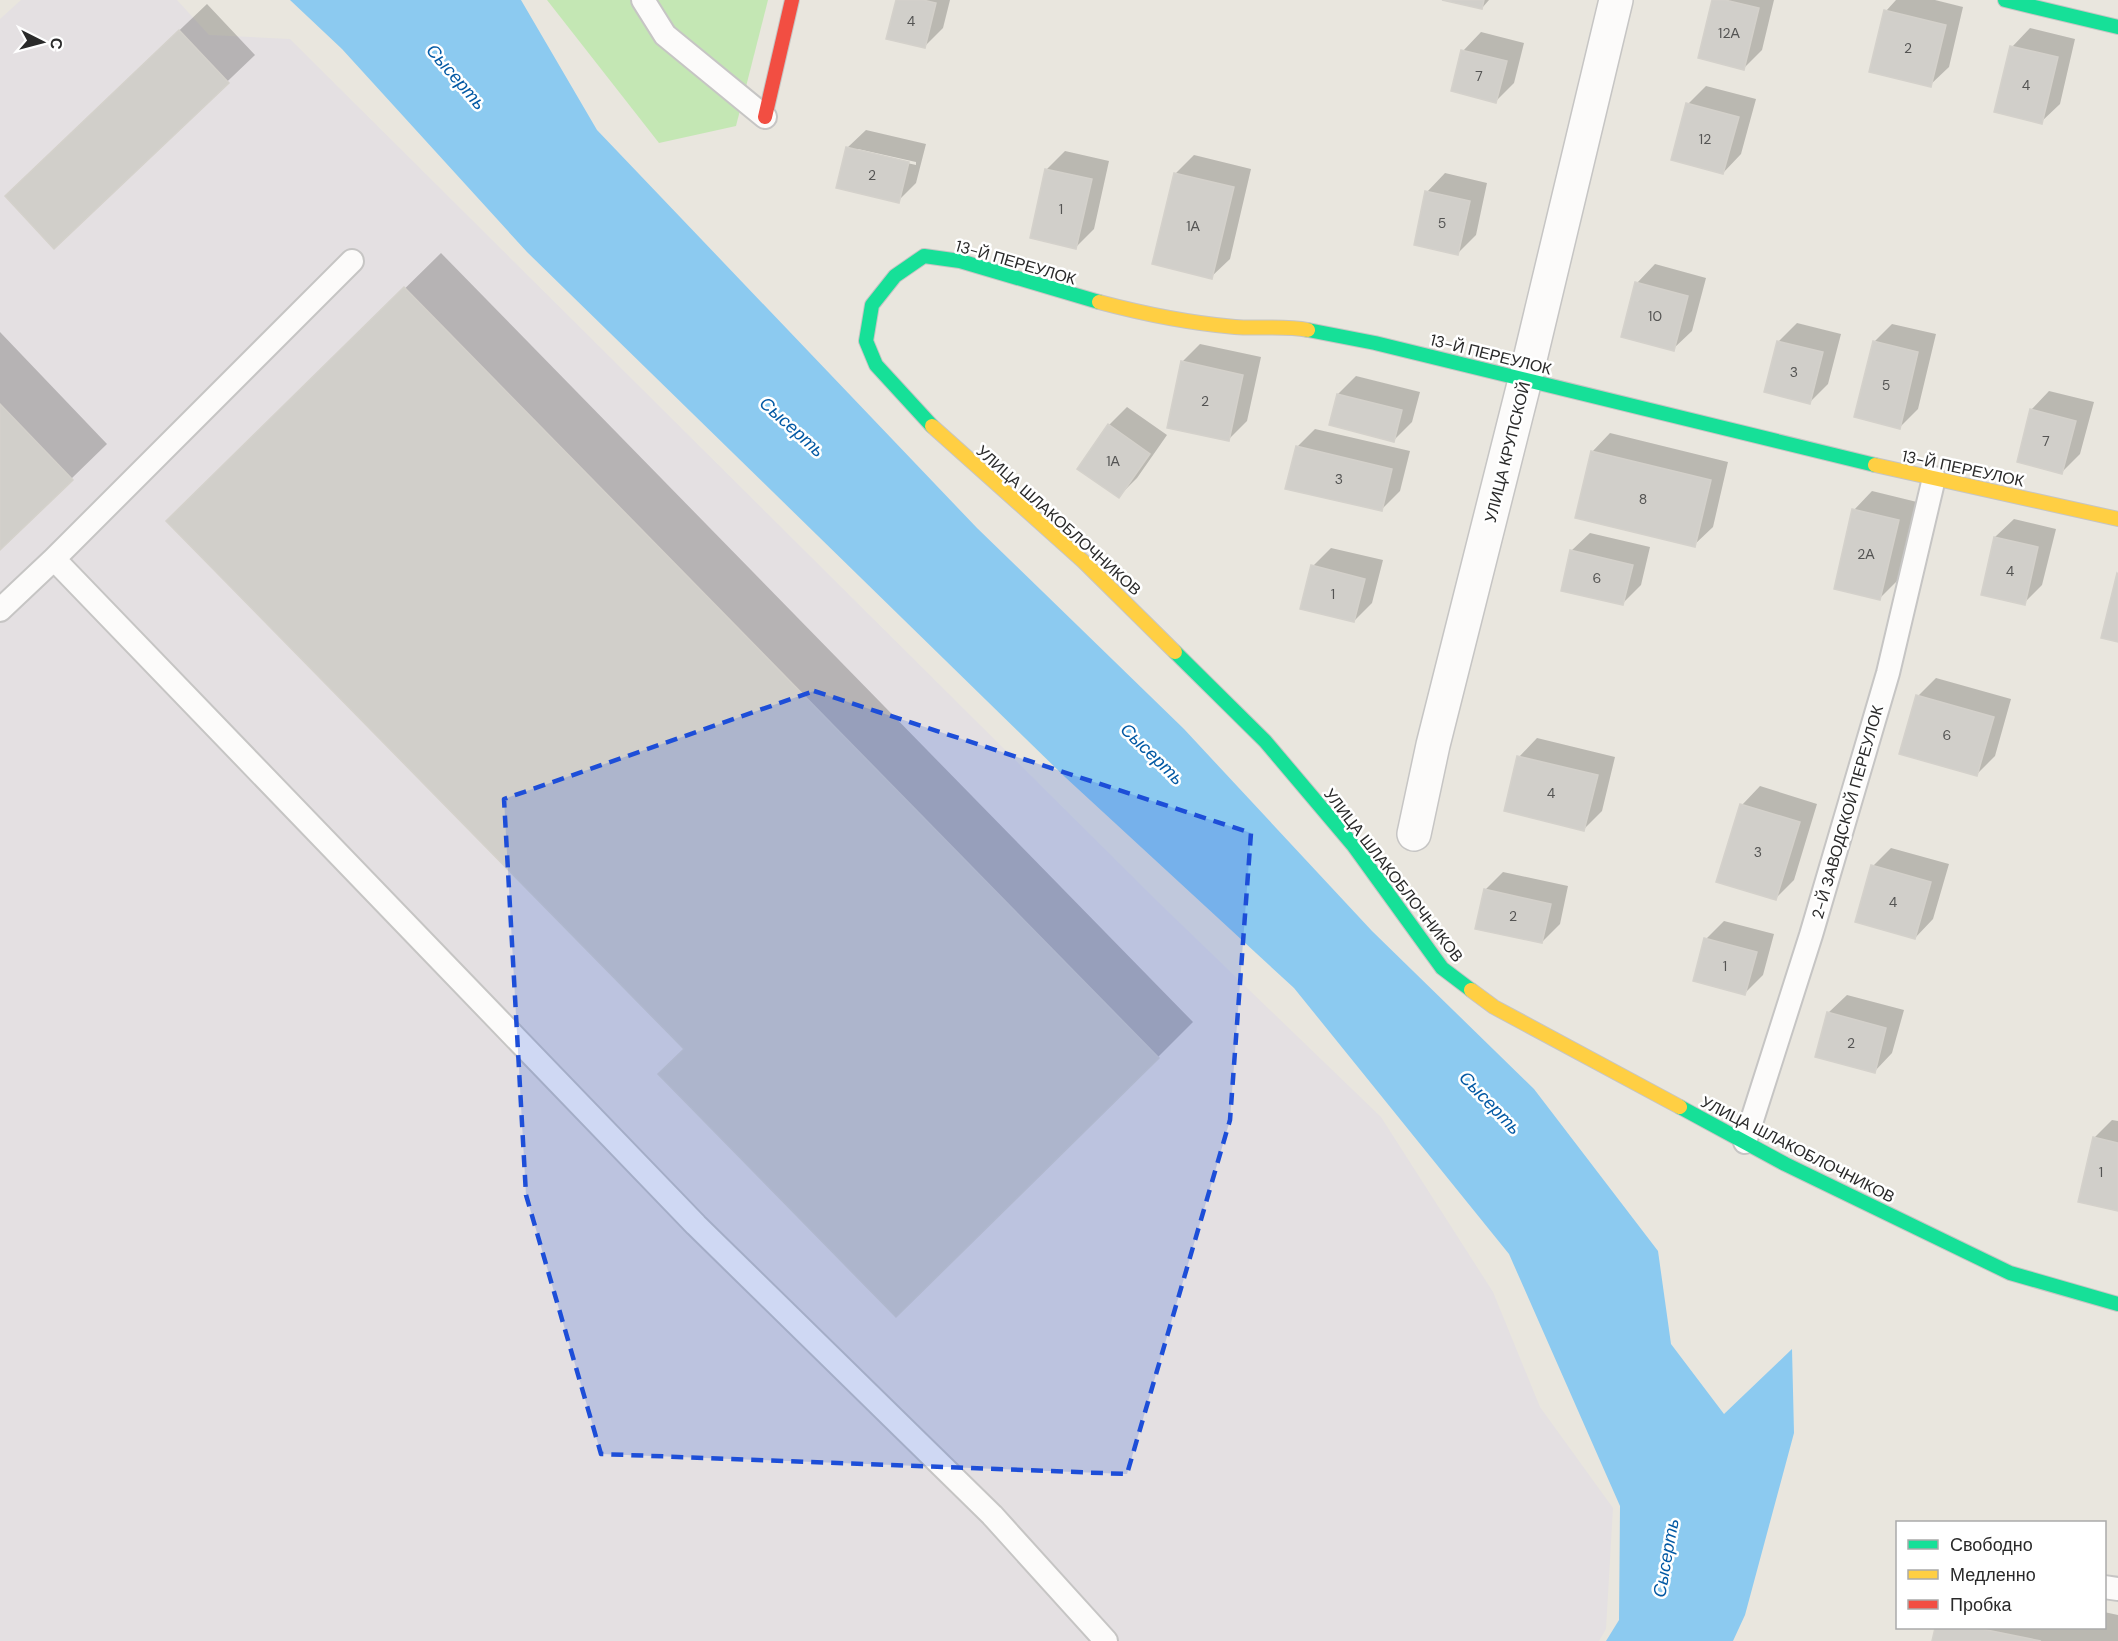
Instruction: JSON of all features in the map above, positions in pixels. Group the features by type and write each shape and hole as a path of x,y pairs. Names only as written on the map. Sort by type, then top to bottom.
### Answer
{"street":[{"path":"765,117 792,0"},
{"name":"УЛИЦА КРУПСКОЙ","path":"1414,834 1433,746 1525,380 1616,0"},
{"path":"2005,0 2118,27"},
{"name":"13-Й ПЕРЕУЛОК","path":"872,305 895,276 924,256 960,261 1102,303 1187,322 1239,327 1288,326 1375,343 1934,478 2118,519"},
{"name":"УЛИЦА ШЛАКОБЛОЧНИКОВ","path":"872,305 866,341 876,366 936,431 1083,561 1265,741 1353,845 1442,968 1494,1007 1796,1169 2010,1273 2118,1304"}],"lane":[{"path":"643,0 665,35 765,117"},
{"path":"0,610 54,559 352,261"},
{"name":"2-Й ЗАВОДСКОЙ ПЕРЕУЛОК","path":"1745,1142 1811,935 1888,673 1934,478"},
{"path":"54,559 696,1225 992,1515 1106,1641"}],"highlighted area":[{"path":"814,691 1251,833 1230,1120 1127,1474 601,1454 526,1195 504,799"}],"shaded area":[{"path":"21,0 177,0 209,35 290,39 1156,900 1381,1117 1493,1292 1540,1407 1613,1508 1606,1629 1599,1641 0,1641 0,19"}],"green space":[{"path":"547,0 768,0 736,126 659,143"}],"water":[{"name":"Сысерть","path":"290,0 521,0 597,130 977,528 1184,729 1372,931 1534,1089 1658,1251 1671,1344 1724,1414 1792,1349 1794,1433 1745,1615 1733,1641 1606,1641 1619,1620 1620,1506 1509,1254 1294,988 1065,777 527,252 342,49"}],"building":[{"path":"896,0 923,0 936,3 925,48 886,39"},
{"path":"1442,0 1484,0 1482,9"},
{"path":"1712,0 1725,0 1759,8 1744,70 1698,58"},
{"path":"1884,10 1946,25 1931,87 1869,72"},
{"path":"179,30 229,83 54,249 5,196"},
{"path":"2010,46 2058,57 2042,124 1994,112"},
{"path":"1461,50 1507,61 1496,103 1451,91"},
{"path":"1686,103 1739,117 1723,174 1671,160"},
{"path":"846,147 909,162 899,203 836,188"},
{"path":"1045,169 1092,179 1076,249 1030,238"},
{"path":"1174,173 1234,187 1212,279 1152,264"},
{"path":"1425,191 1470,201 1458,255 1414,245"},
{"path":"1635,282 1688,296 1674,351 1621,337"},
{"path":"404,287 1159,1058 896,1317 658,1074 684,1049 166,521"},
{"path":"1777,341 1823,352 1810,404 1764,392"},
{"path":"1873,341 1918,352 1900,429 1854,417"},
{"path":"1181,361 1243,375 1229,441 1167,428"},
{"path":"1337,394 1402,410 1394,442 1329,425"},
{"path":"0,404 73,480 0,550"},
{"path":"2030,409 2076,421 2062,474 2017,462"},
{"path":"1108,424 1150,454 1119,498 1077,469"},
{"path":"1296,446 1392,469 1382,511 1285,489"},
{"path":"1591,451 1711,480 1695,547 1575,518"},
{"path":"1852,509 1899,520 1880,600 1834,589"},
{"path":"1994,537 2038,547 2025,605 1981,595"},
{"path":"1570,550 1633,565 1623,605 1561,591"},
{"path":"1311,565 1365,579 1354,622 1300,609"},
{"path":"2118,574 2118,642 2101,638"},
{"path":"1916,695 1994,717 1977,776 1899,754"},
{"path":"1517,756 1598,775 1584,831 1504,811"},
{"path":"1740,804 1800,822 1776,900 1716,882"},
{"path":"1871,865 1931,882 1915,939 1855,922"},
{"path":"1484,889 1551,904 1542,943 1475,929"},
{"path":"1704,938 1757,952 1745,995 1693,981"},
{"path":"1827,1012 1886,1028 1875,1073 1815,1057"},
{"path":"2093,1137 2118,1143 2118,1211 2078,1202"},
{"path":"1935,1629 1982,1629 2041,1641 1932,1641"}],"traffic: fast":[{"path":"2005,0 2118,27"},
{"path":"932,426 876,365 866,341 872,305 895,276 924,256 960,261 1099,302"},
{"path":"1308,330 1375,343 1875,465"},
{"path":"1175,652 1265,741 1353,845 1442,968 1471,990"},
{"path":"1680,1107 1785,1164 2010,1273 2118,1304"}],"traffic: slow":[{"path":"1099,302 1201,323 1308,330"},
{"path":"932,426 1083,561 1175,652"},
{"path":"1875,465 2118,519"},
{"path":"1471,990 1494,1007 1680,1107"}],"traffic: jam":[{"path":"765,117 792,0"}]}
